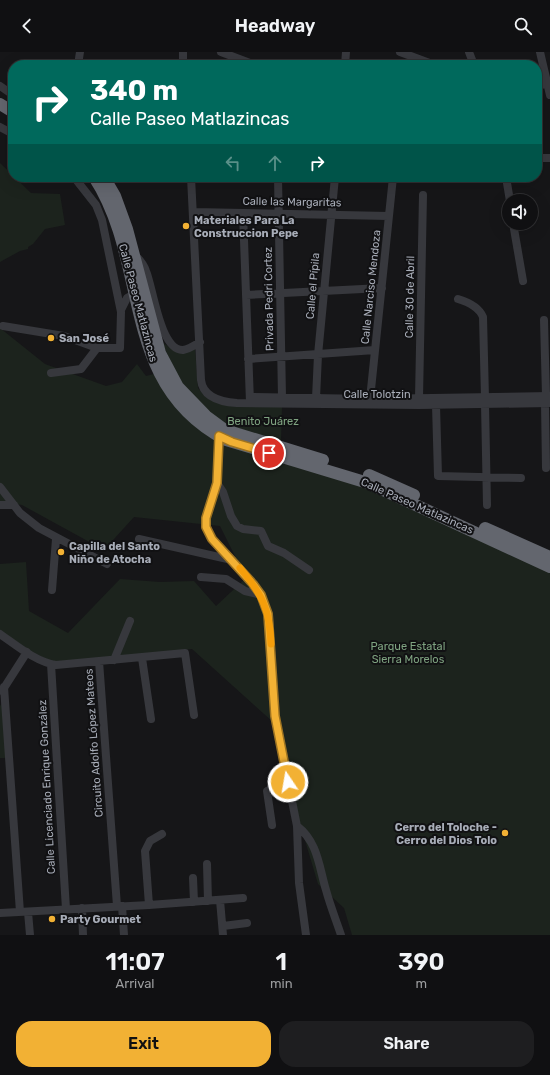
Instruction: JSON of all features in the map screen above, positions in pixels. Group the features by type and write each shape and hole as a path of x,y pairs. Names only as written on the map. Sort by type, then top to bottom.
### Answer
{"highway":[{"name":"Calle Paseo Matlazincas","path":"97,182 116,223 138,292 166,369 190,402 219,426 234,433 392,484 550,559"},
{"name":"Calle Paseo Matlazincas","path":"107,182 120,207 134,254 138,292 148,349 160,376 184,408 219,436 239,444 368,483 550,559"}],"street":[{"path":"221,52 242,60"},
{"path":"400,52 420,60"},
{"path":"540,52 550,95"},
{"path":"3,326 64,336 97,348 118,349 120,347 121,312 100,213 78,182"},
{"path":"134,254 146,270 162,326 170,344 176,348 184,350 200,342 191,182"},
{"name":"Privada Pedri Cortez","path":"278,182 282,397"},
{"name":"Calle el Pípila","path":"316,398 318,355 334,182"},
{"name":"Calle Narciso Mendoza","path":"370,399 392,182"},
{"path":"507,182 509,194"},
{"name":"Calle 30 de Abril","path":"419,398 423,195"},
{"name":"Calle las Margaritas","path":"194,212 389,216"},
{"path":"242,213 250,400"},
{"path":"515,230 522,281"},
{"path":"246,295 382,288"},
{"path":"121,312 126,298 138,292"},
{"path":"458,299 468,302 476,308 483,318 487,505"},
{"path":"544,320 548,399 546,468"},
{"name":"Calle Tolotzin","path":"200,342 202,386 205,393 222,401 282,397 370,399 419,398 485,401"},
{"path":"51,373 81,369 97,348"},
{"path":"248,360 375,350"},
{"name":"Calle Tolotzin","path":"250,400 436,405 485,401 548,399"},
{"path":"436,405 438,476 520,478"},
{"path":"219,436 217,483 206,518 206,527 212,539 233,560 261,595 268,614 271,629 274,708 297,826 299,883 306,935"},
{"path":"217,483 223,492 231,516 237,526 243,529 261,531 268,546 284,553 309,570"},
{"path":"0,487 29,521 56,538 107,564"},
{"path":"0,505 14,505"},
{"path":"52,590 56,538"},
{"path":"139,539 233,560"},
{"path":"201,577 226,579 245,591 261,595"},
{"path":"114,660 130,621"},
{"path":"0,634 27,652 51,664"},
{"path":"27,652 2,690 24,912 30,935"},
{"path":"99,661 184,653 186,655 194,715"},
{"path":"142,658 151,719"},
{"name":"Circuito Adolfo López Mateos","path":"51,664 99,661 120,906 124,935"},
{"name":"Calle Licenciado Enrique González","path":"51,664 66,909"},
{"path":"272,826 267,791 288,782"},
{"path":"297,826 308,836 315,849 330,904 341,935"},
{"path":"149,905 145,851 150,841 162,834"},
{"path":"206,864 208,901"},
{"path":"193,878 194,902"},
{"path":"0,914 244,898"},
{"path":"220,900 223,931 247,923"},
{"path":"82,908 83,935"}],"green space":[{"path":"0,163 8,171 8,182 20,182 31,193 60,194 65,225 45,229 33,244 28,247 28,249 20,251 0,262"},
{"name":"Parque Estatal Sierra Morelos","path":"0,328 45,364 106,386 122,382 137,364 146,376 154,374 187,413 428,505 550,561 550,935 352,935 344,908 318,884 288,783 273,722 192,649 55,664 31,651 0,631 0,564 26,562 29,611 68,633 120,579 160,582 194,581 216,606 246,578 220,526 134,517 104,550 22,505 0,502"},
{"name":"Benito Juárez","path":"162,342 173,350 195,348 198,388 210,400 282,407 281,441 234,427 222,422 208,411 178,379"},
{"path":"2,703 7,758 0,758 0,706"}],"slow traffic":[{"path":"240,568 261,595 265,604 271,629 271,644"}],"place":[{"name":"Materiales Para La Construccion Pepe","path":"186,226"},
{"name":"San José","path":"51,338"},
{"name":"Capilla del Santo Niño de Atocha","path":"61,552"},
{"name":"Cerro del Toloche - Cerro del Dios Tolo","path":"505,833"},
{"name":"Party Gourmet","path":"52,919"}],"route":[{"path":"269,453 232,442 219,436 217,483 205,521 209,535 253,584 261,595 265,604 271,629 273,700 275,716 288,782"}]}
